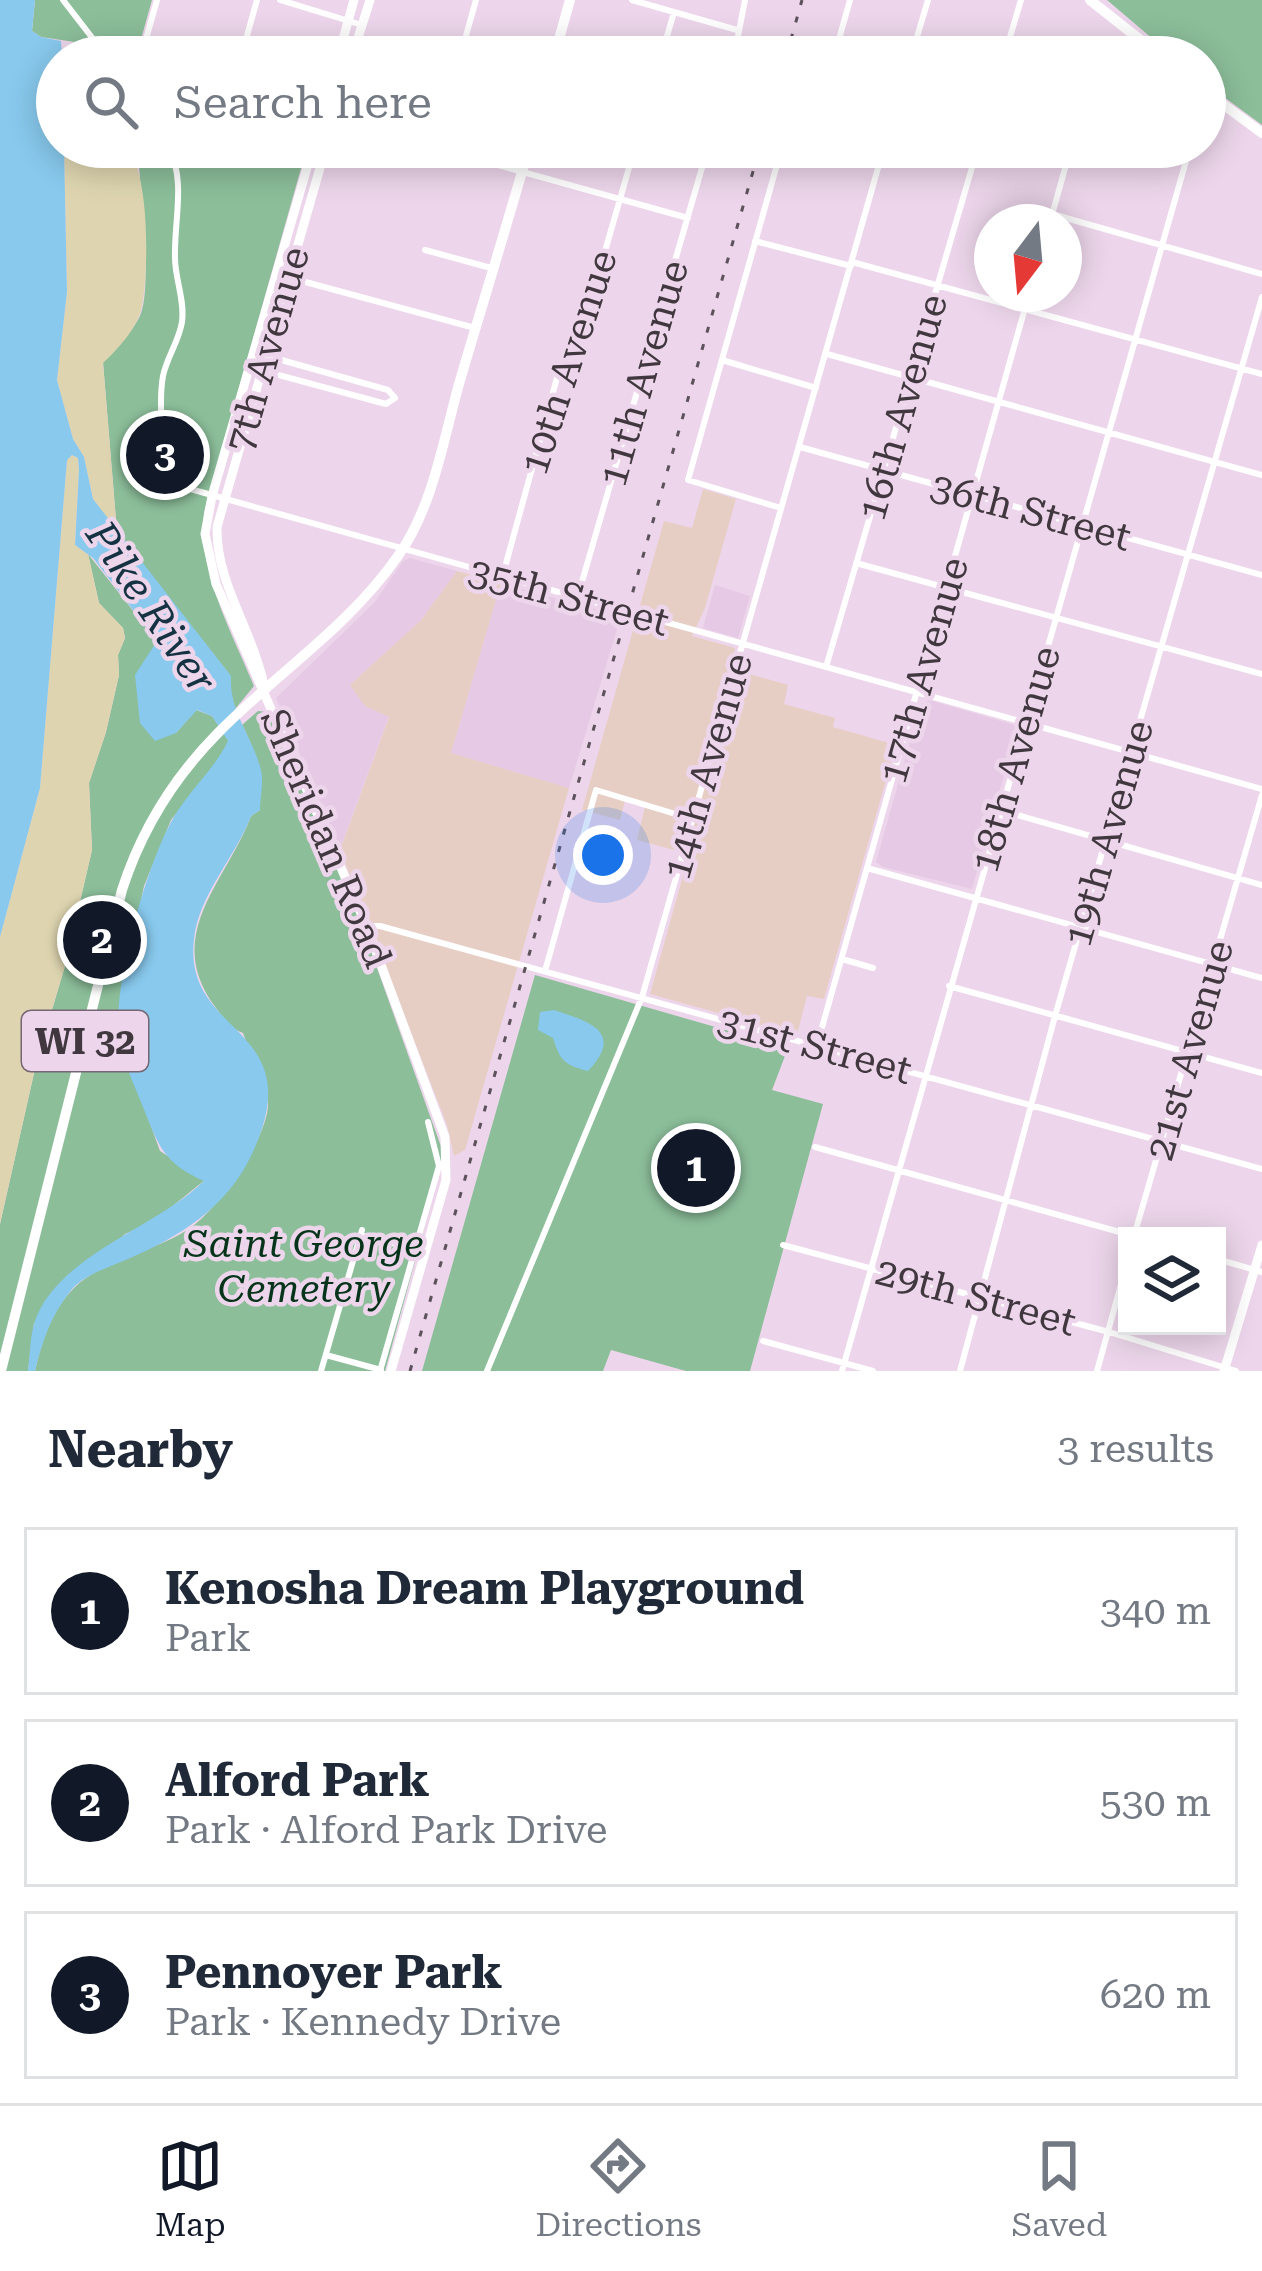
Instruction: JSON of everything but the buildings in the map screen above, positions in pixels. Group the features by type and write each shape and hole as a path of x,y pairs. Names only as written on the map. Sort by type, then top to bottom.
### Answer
{"main road":[{"path":"560,36 570,0"},
{"path":"1090,0 1135,36"},
{"path":"1226,108 1262,133"},
{"name":"Sheridan Road","path":"266,692 344,622 403,550 429,491 523,168"},
{"name":"WI 32","path":"1,1371 129,869 169,792 217,734 266,692"}],"street":[{"path":"62,0 90,36"},
{"path":"147,36 157,0"},
{"path":"247,36 257,0"},
{"path":"280,0 362,25"},
{"path":"344,36 354,0"},
{"path":"359,36 370,0"},
{"path":"466,36 476,0"},
{"path":"632,0 738,34 745,0"},
{"path":"668,36 680,0"},
{"path":"841,36 850,0"},
{"path":"917,36 928,0"},
{"path":"1010,36 1021,0"},
{"name":"35th Street","path":"177,168 174,256 183,311 163,377 166,470 176,484 1262,792"},
{"name":"7th Avenue","path":"266,692 207,556 205,534 255,369 307,168"},
{"name":"7th Avenue","path":"259,354 289,277 320,168"},
{"path":"508,168 688,218"},
{"name":"10th Avenue","path":"502,578 558,374 580,338 629,168"},
{"name":"11th Avenue","path":"577,598 702,168"},
{"path":"776,168 688,480 782,508"},
{"name":"14th Avenue","path":"487,1371 642,997 879,168"},
{"name":"16th Avenue","path":"826,667 972,168"},
{"path":"1055,204 1065,168"},
{"name":"18th Avenue","path":"843,1367 1184,168"},
{"path":"1082,226 1262,274"},
{"path":"755,241 974,295"},
{"path":"425,250 493,268"},
{"path":"276,274 476,328"},
{"name":"19th Avenue","path":"960,1371 1055,1016 1262,297"},
{"name":"17th Avenue","path":"817,1045 1024,312"},
{"path":"1036,312 1262,374"},
{"path":"255,369 386,404 395,398 388,390 259,354"},
{"path":"827,354 1262,475"},
{"path":"722,360 817,389"},
{"name":"36th Street","path":"800,447 1262,575"},
{"path":"856,563 1262,674"},
{"name":"Sheridan Road","path":"266,692 367,926 447,1150 446,1180 391,1371"},
{"path":"545,971 596,790 692,819"},
{"name":"21st Avenue","path":"1137,1227 1262,792"},
{"path":"1000,810 1262,885"},
{"path":"867,868 1262,978"},
{"name":"31st Street","path":"367,926 1262,1169"},
{"path":"841,959 873,968"},
{"path":"950,986 1262,1073"},
{"path":"326,1354 381,1371 439,1166 428,1122"},
{"path":"815,1148 1118,1232"},
{"path":"321,1371 361,1232 415,1249"},
{"name":"29th Street","path":"783,1245 1228,1370"},
{"path":"1228,1370 1262,1245"},
{"path":"1226,1262 1258,1271"},
{"path":"1097,1371 1118,1298"},
{"path":"763,1341 843,1367 873,1371"}],"shaded area":[{"path":"703,489 736,499 705,608 692,636 735,648 732,669 788,685 784,704 835,718 833,727 896,745 824,999 807,996 797,1035 650,994 689,854 637,840 646,802 626,797 620,820 582,810 664,521 692,528"},
{"path":"410,558 457,571 421,620 350,685 389,716 340,849 276,698 374,603"},
{"path":"457,571 501,583 451,753 569,788 465,1150 454,1156 447,1125 340,850 389,717 365,706 350,685 421,620"},
{"path":"501,583 621,616 569,788 451,753"},
{"path":"715,585 750,596 738,638 703,628"},
{"path":"929,700 1018,726 972,889 876,862 920,706"}],"green space":[{"path":"35,0 152,0 142,36 40,36 32,31"},
{"path":"1107,0 1262,0 1262,125 1226,98 1226,36 1149,36"},
{"path":"139,168 301,168 204,512 211,579 254,686 236,708 229,701 230,675 117,532 103,362 139,318 145,244"},
{"path":"88,554 158,642 176,733 196,710 212,716 229,741 171,820 144,886 122,991 119,1038 160,1151 205,1180 154,1221 125,1234 34,1323 28,1371 0,1371 0,1224 92,850 89,783 106,732 125,638 123,628 99,603"},
{"name":"Saint George Cemetery","path":"258,711 266,712 285,745 363,929 444,1155 385,1371 35,1371 49,1326 74,1288 100,1269 176,1236 201,1219 239,1172 266,1118 265,1087 243,1033 216,1008 201,982 195,957 196,933 214,887 251,816 260,810 257,766 242,725"},
{"path":"535,975 788,1048 772,1090 823,1104 750,1371 686,1371 611,1350 603,1371 422,1371"}],"sand":[{"path":"64,168 137,168 146,249 141,310 131,331 103,363 117,532 93,499 57,380 67,292"},
{"path":"78,458 79,470 75,545 88,554 99,603 123,628 125,638 106,732 89,783 92,850 0,1224 0,937 40,788 67,459"}],"water":[{"name":"Pike River","path":"0,0 35,0 32,31 40,36 36,168 64,168 67,292 57,380 73,439 84,457 93,499 231,676 237,712 261,770 260,810 251,816 210,891 194,939 196,972 207,996 257,1055 267,1080 266,1113 251,1156 228,1191 199,1219 165,1241 78,1283 49,1328 35,1371 28,1371 31,1341 45,1300 84,1261 204,1181 171,1160 159,1143 123,1055 118,1015 133,928 160,845 176,813 228,741 212,716 197,710 176,733 155,741 140,723 135,675 157,641 93,558 75,545 79,470 78,458 72,455 67,460 40,788 0,937"},
{"path":"554,1010 589,1024 603,1037 599,1057 588,1071 564,1061 553,1038 538,1030 540,1012"}],"railway":[{"path":"792,36 802,0"},
{"path":"410,1371 754,168"}],"place":[{"name":"Pennoyer Park","path":"165,455"},
{"name":"Alford Park","path":"102,940"},
{"name":"Kenosha Dream Playground","path":"696,1168"}]}
